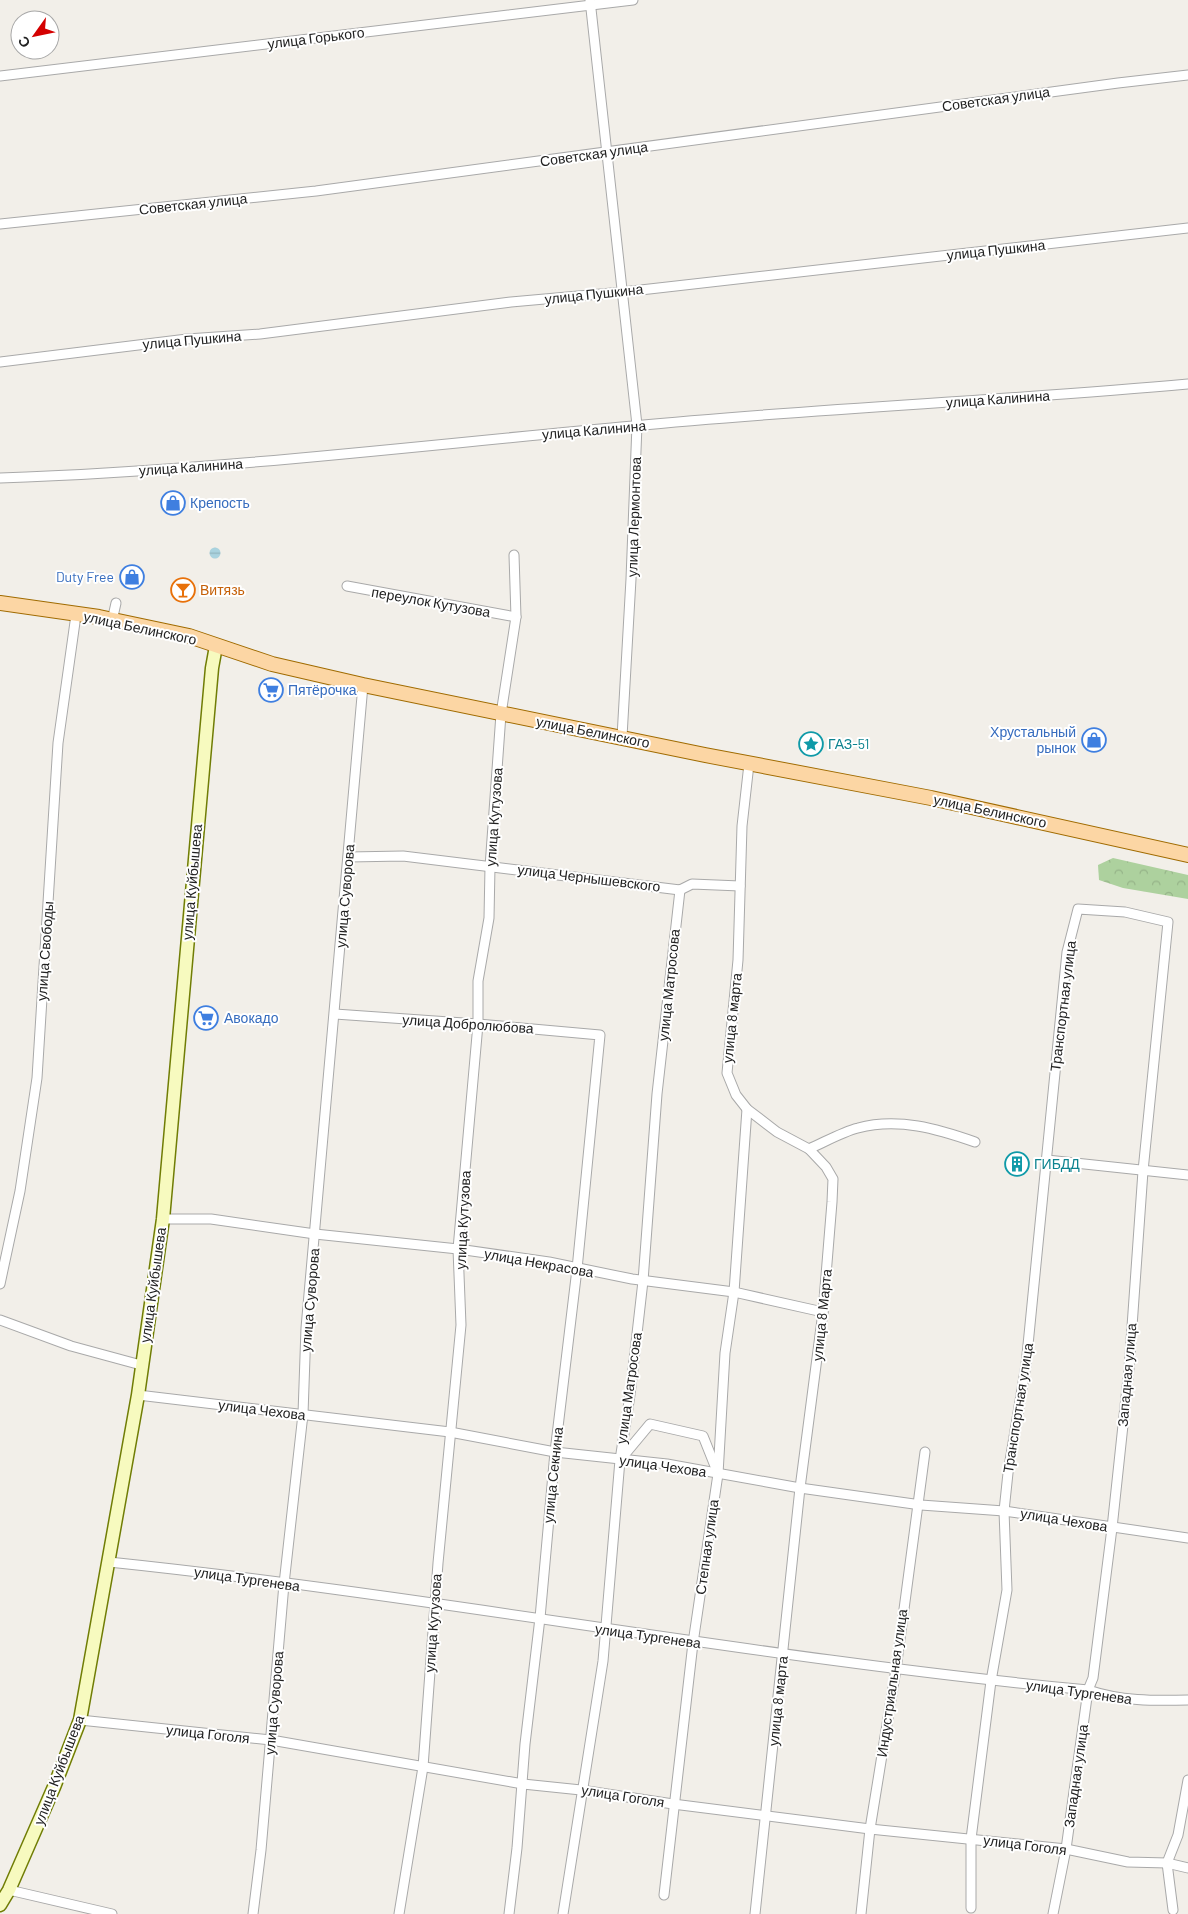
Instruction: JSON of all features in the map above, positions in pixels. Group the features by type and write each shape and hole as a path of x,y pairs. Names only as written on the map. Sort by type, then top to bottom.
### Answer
{"main road":[{"name":"улица Белинского","path":"0,603 98,617 189,636 272,664 363,685 749,764 931,798 1188,854"},
{"name":"улица Куйбышева","path":"0,1905 9,1890 54,1787 80,1720 138,1395 163,1219 182,980 212,668 216,646"}],"street":[{"name":"улица Горького","path":"0,76 591,3 633,0"},
{"name":"улица Лермонтова","path":"591,3 637,425 632,579 622,737"},
{"name":"Советская улица","path":"0,224 316,191 1118,82 1188,75"},
{"name":"улица Пушкина","path":"0,362 187,339 260,334 512,302 622,292 1188,228"},
{"name":"улица Калинина","path":"0,478 201,468 637,425 1080,394 1188,384"},
{"name":"улица Кутузова","path":"398,1914 424,1767 435,1604 461,1325 458,1249 478,1024 478,981 489,918 490,867 501,714 516,617 514,555"},
{"name":"переулок Кутузова","path":"347,586 516,617"},
{"path":"112,621 116,603"},
{"name":"улица Свободы","path":"0,1284 20,1191 37,1078 58,743 76,615"},
{"name":"улица Суворова","path":"253,1914 271,1740 284,1584 303,1414 306,1328 363,685"},
{"name":"улица 8 марта","path":"749,764 742,826 738,960 727,1073 736,1095 747,1109 777,1132 809,1149"},
{"name":"улица Чернышевского","path":"349,857 403,856 680,890"},
{"path":"680,890 692,884 740,886"},
{"name":"улица Матросова","path":"563,1914 606,1630 620,1460 630,1395 642,1281 658,1094 680,890"},
{"name":"Транспортная улица","path":"971,1908 971,1839 991,1681 1006,1590 1004,1511 1026,1365 1067,952 1078,909"},
{"name":"Западная улица","path":"1053,1914 1066,1849 1088,1690 1093,1678 1112,1528 1129,1369 1143,1171 1168,922 1125,912 1078,909"},
{"name":"улица Добролюбова","path":"335,1014 600,1035"},
{"name":"улица Секнина","path":"509,1914 524,1784 525,1744 540,1618 555,1452 577,1269 600,1035"},
{"name":"Степная улица","path":"664,1895 693,1643 718,1474 724,1353 734,1292 747,1109"},
{"path":"809,1149 858,1128 901,1123 940,1130 976,1142"},
{"name":"улица 8 Марта","path":"800,1488 823,1312 833,1179 826,1167 809,1149"},
{"path":"1046,1160 1188,1175"},
{"name":"улица Некрасова","path":"163,1219 211,1219 315,1234 458,1249 549,1262 642,1281 734,1292 823,1312"},
{"path":"0,1320 71,1346 141,1365"},
{"name":"улица Чехова","path":"138,1395 450,1432 555,1452 667,1464 800,1488 917,1505 1004,1511 1188,1538"},
{"path":"620,1460 650,1424 702,1436 718,1474"},
{"name":"Индустриальная улица","path":"861,1914 870,1829 896,1669 925,1452"},
{"name":"улица 8 марта","path":"755,1914 800,1488"},
{"name":"улица Тургенева","path":"109,1562 196,1571 540,1618 693,1643 991,1681 1088,1690 1103,1696 1149,1702 1188,1700"},
{"name":"улица Гоголя","path":"80,1720 271,1740 524,1784 870,1829 1066,1849 1128,1862 1167,1863 1188,1868"},
{"path":"1173,1910 1167,1863 1178,1835 1188,1780"},
{"path":"9,1890 112,1914"}],"green space":[{"path":"1113,858 1188,875 1188,899 1123,888 1099,880 1098,865"}],"water":[{"path":"215,547 221,553 215,559 209,553"}],"place":[{"name":"Крепость","path":"173,503"},
{"name":"Duty Free","path":"132,577"},
{"name":"Витязь","path":"183,590"},
{"name":"Пятёрочка","path":"271,690"},
{"name":"Хрустальный рынок","path":"1094,740"},
{"name":"ГАЗ-51","path":"811,744"},
{"name":"Авокадо","path":"206,1018"},
{"name":"ГИБДД","path":"1017,1164"}]}
